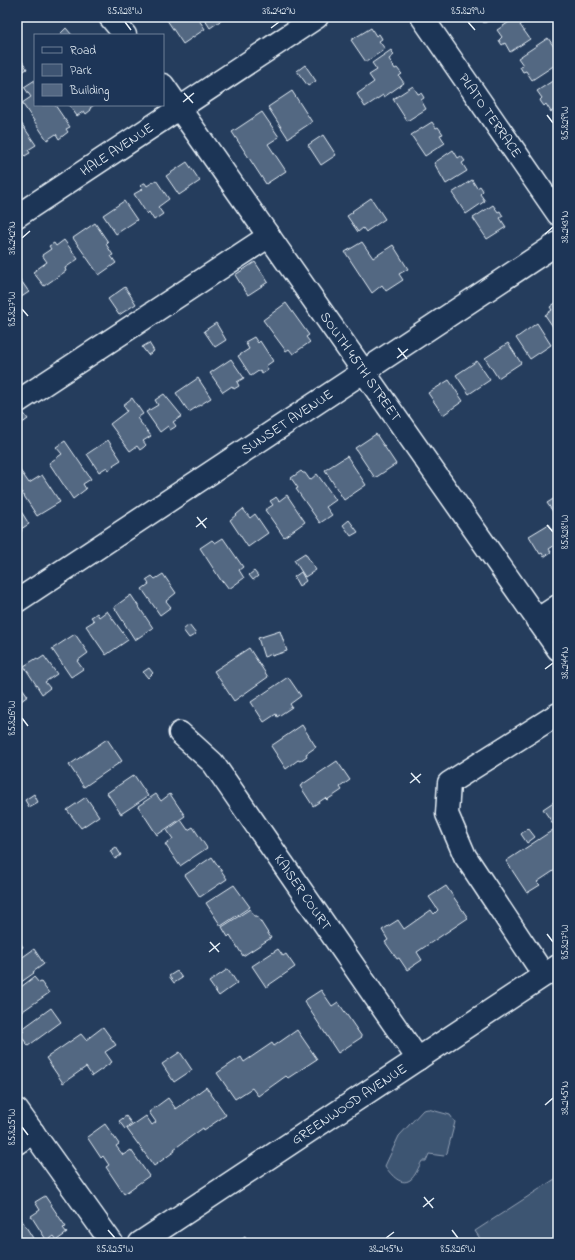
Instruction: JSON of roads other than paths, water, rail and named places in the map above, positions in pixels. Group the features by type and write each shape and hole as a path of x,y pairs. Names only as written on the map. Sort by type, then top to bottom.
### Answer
{"street":[{"path":"110,17 124,34"},
{"name":"HALE AVENUE","path":"17,216 317,17"},
{"name":"PLATO TERRACE","path":"422,17 558,214"},
{"name":"SOUTH 45TH STREET","path":"164,86 364,372 386,401 558,649"},
{"path":"17,402 269,236"},
{"name":"SUNSET AVENUE","path":"17,601 558,243"},
{"path":"537,620 558,606"},
{"path":"551,970 465,856 447,814 447,806 448,783 558,714"},
{"name":"KAISER COURT","path":"180,733 213,763 418,1059"},
{"name":"GREENWOOD AVENUE","path":"140,1243 551,970"},
{"path":"17,1110 25,1137 112,1243"}]}
